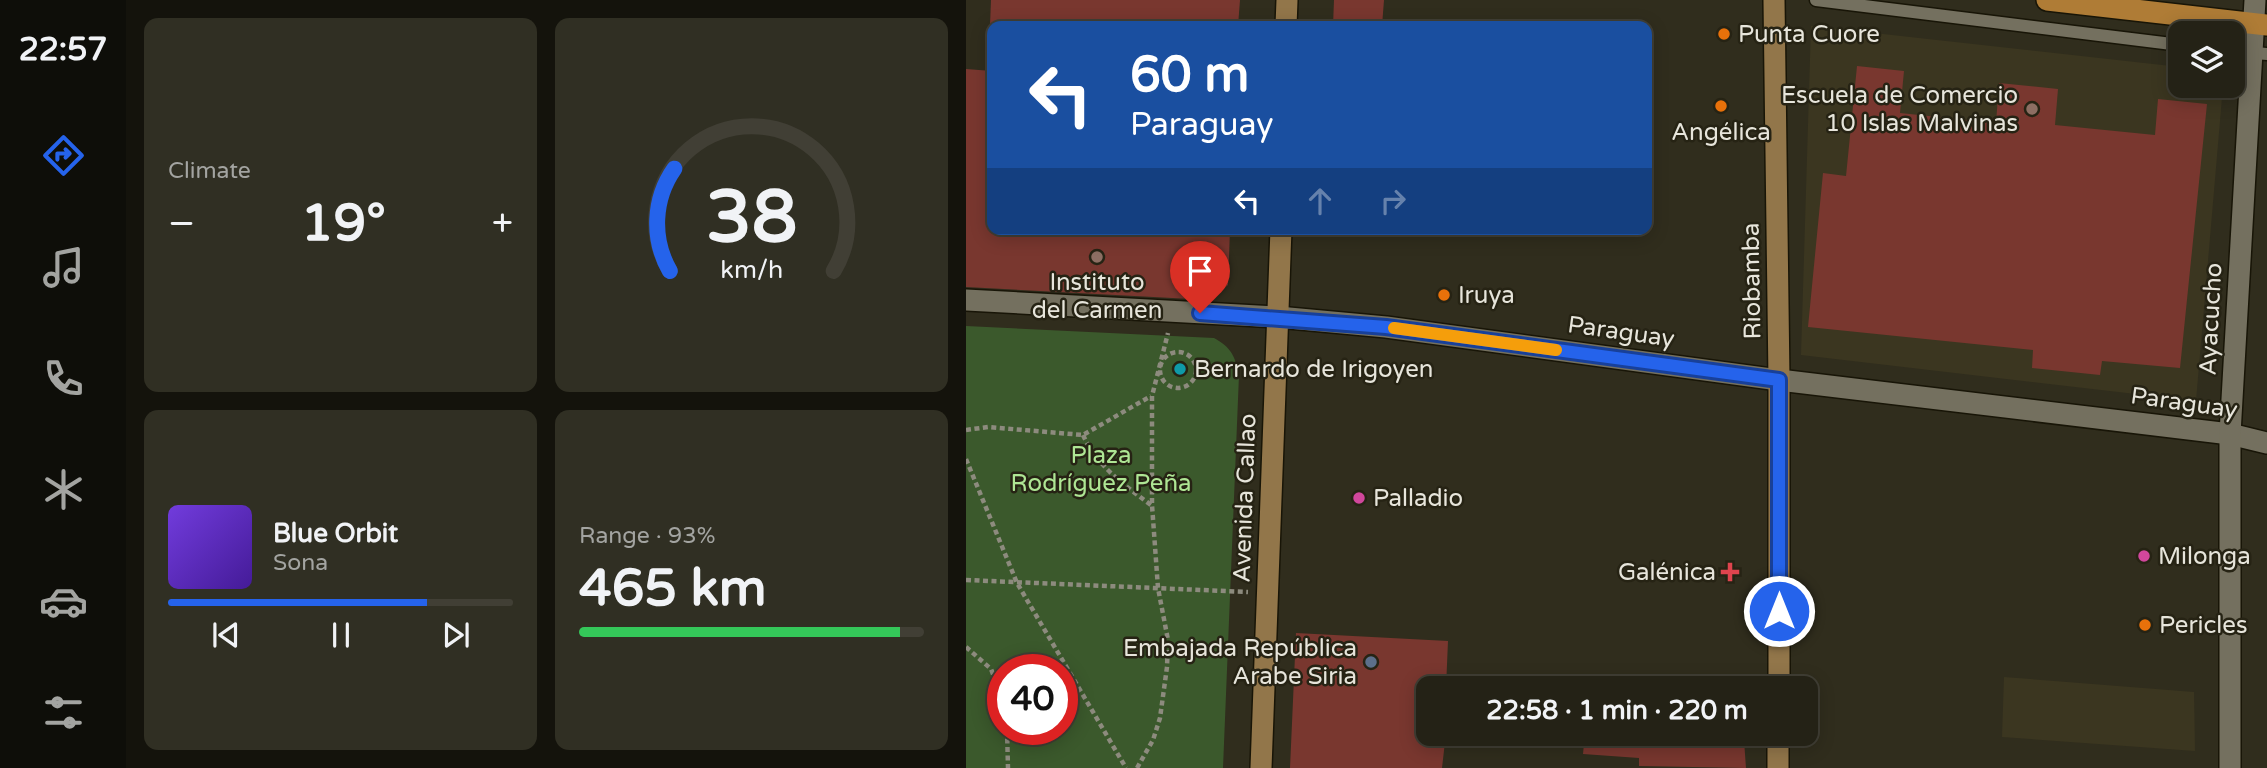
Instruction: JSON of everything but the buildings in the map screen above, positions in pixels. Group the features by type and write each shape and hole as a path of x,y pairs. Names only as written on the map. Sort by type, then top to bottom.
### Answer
{"main road":[{"path":"2047,0 2260,25"}],"street":[{"path":"1286,21 1287,0"},
{"name":"Riobamba","path":"1774,0 1779,380 1779,676"},
{"name":"Ayacucho","path":"2230,768 2230,434 2251,52 2260,25 2255,0"},
{"name":"Avenida Callao","path":"1261,768 1281,235"},
{"name":"Paraguay","path":"966,300 1278,317 1386,327 1779,380 2230,434 2267,443"},
{"path":"1778,768 1779,746"}],"lane":[{"path":"1816,0 2168,44"}],"path":[{"path":"1138,768 1153,740 1160,718 1167,667 1166,621 1158,588 1152,506 1152,396 1174,311"},
{"path":"1173,353 1185,354 1196,367 1194,379 1185,386 1174,388 1164,382 1160,365 1173,353"},
{"path":"966,430 988,427 1083,435 1152,396"},
{"path":"1083,435 1104,467 1152,506"},
{"path":"966,459 1017,583 1126,768"},
{"path":"966,580 1268,592"},
{"path":"966,647 987,665"},
{"path":"1007,745 1008,768"}],"shaded area":[{"path":"1811,26 2168,66 2168,98 2222,98 2196,401 1801,355"},
{"path":"2004,677 2194,692 2195,751 2002,737"}],"green space":[{"name":"Plaza Rodríguez Peña","path":"966,326 1214,338 1231,353 1239,375 1223,768 966,768"}],"slow traffic":[{"path":"1394,328 1556,350"}],"place":[{"name":"Punta Cuore","path":"1724,34"},
{"name":"Angélica","path":"1721,106"},
{"name":"Escuela de Comercio 10 Islas Malvinas","path":"2032,109"},
{"name":"Instituto del Carmen","path":"1097,257"},
{"name":"Iruya","path":"1444,295"},
{"name":"Bernardo de Irigoyen","path":"1180,369"},
{"name":"Palladio","path":"1359,498"},
{"name":"Milonga","path":"2144,556"},
{"name":"Galénica","path":"1730,572"},
{"name":"Pericles","path":"2145,625"},
{"name":"Embajada República Arabe Siria","path":"1371,662"}],"route":[{"path":"1200,313 1386,327 1779,380 1779,611"}]}
